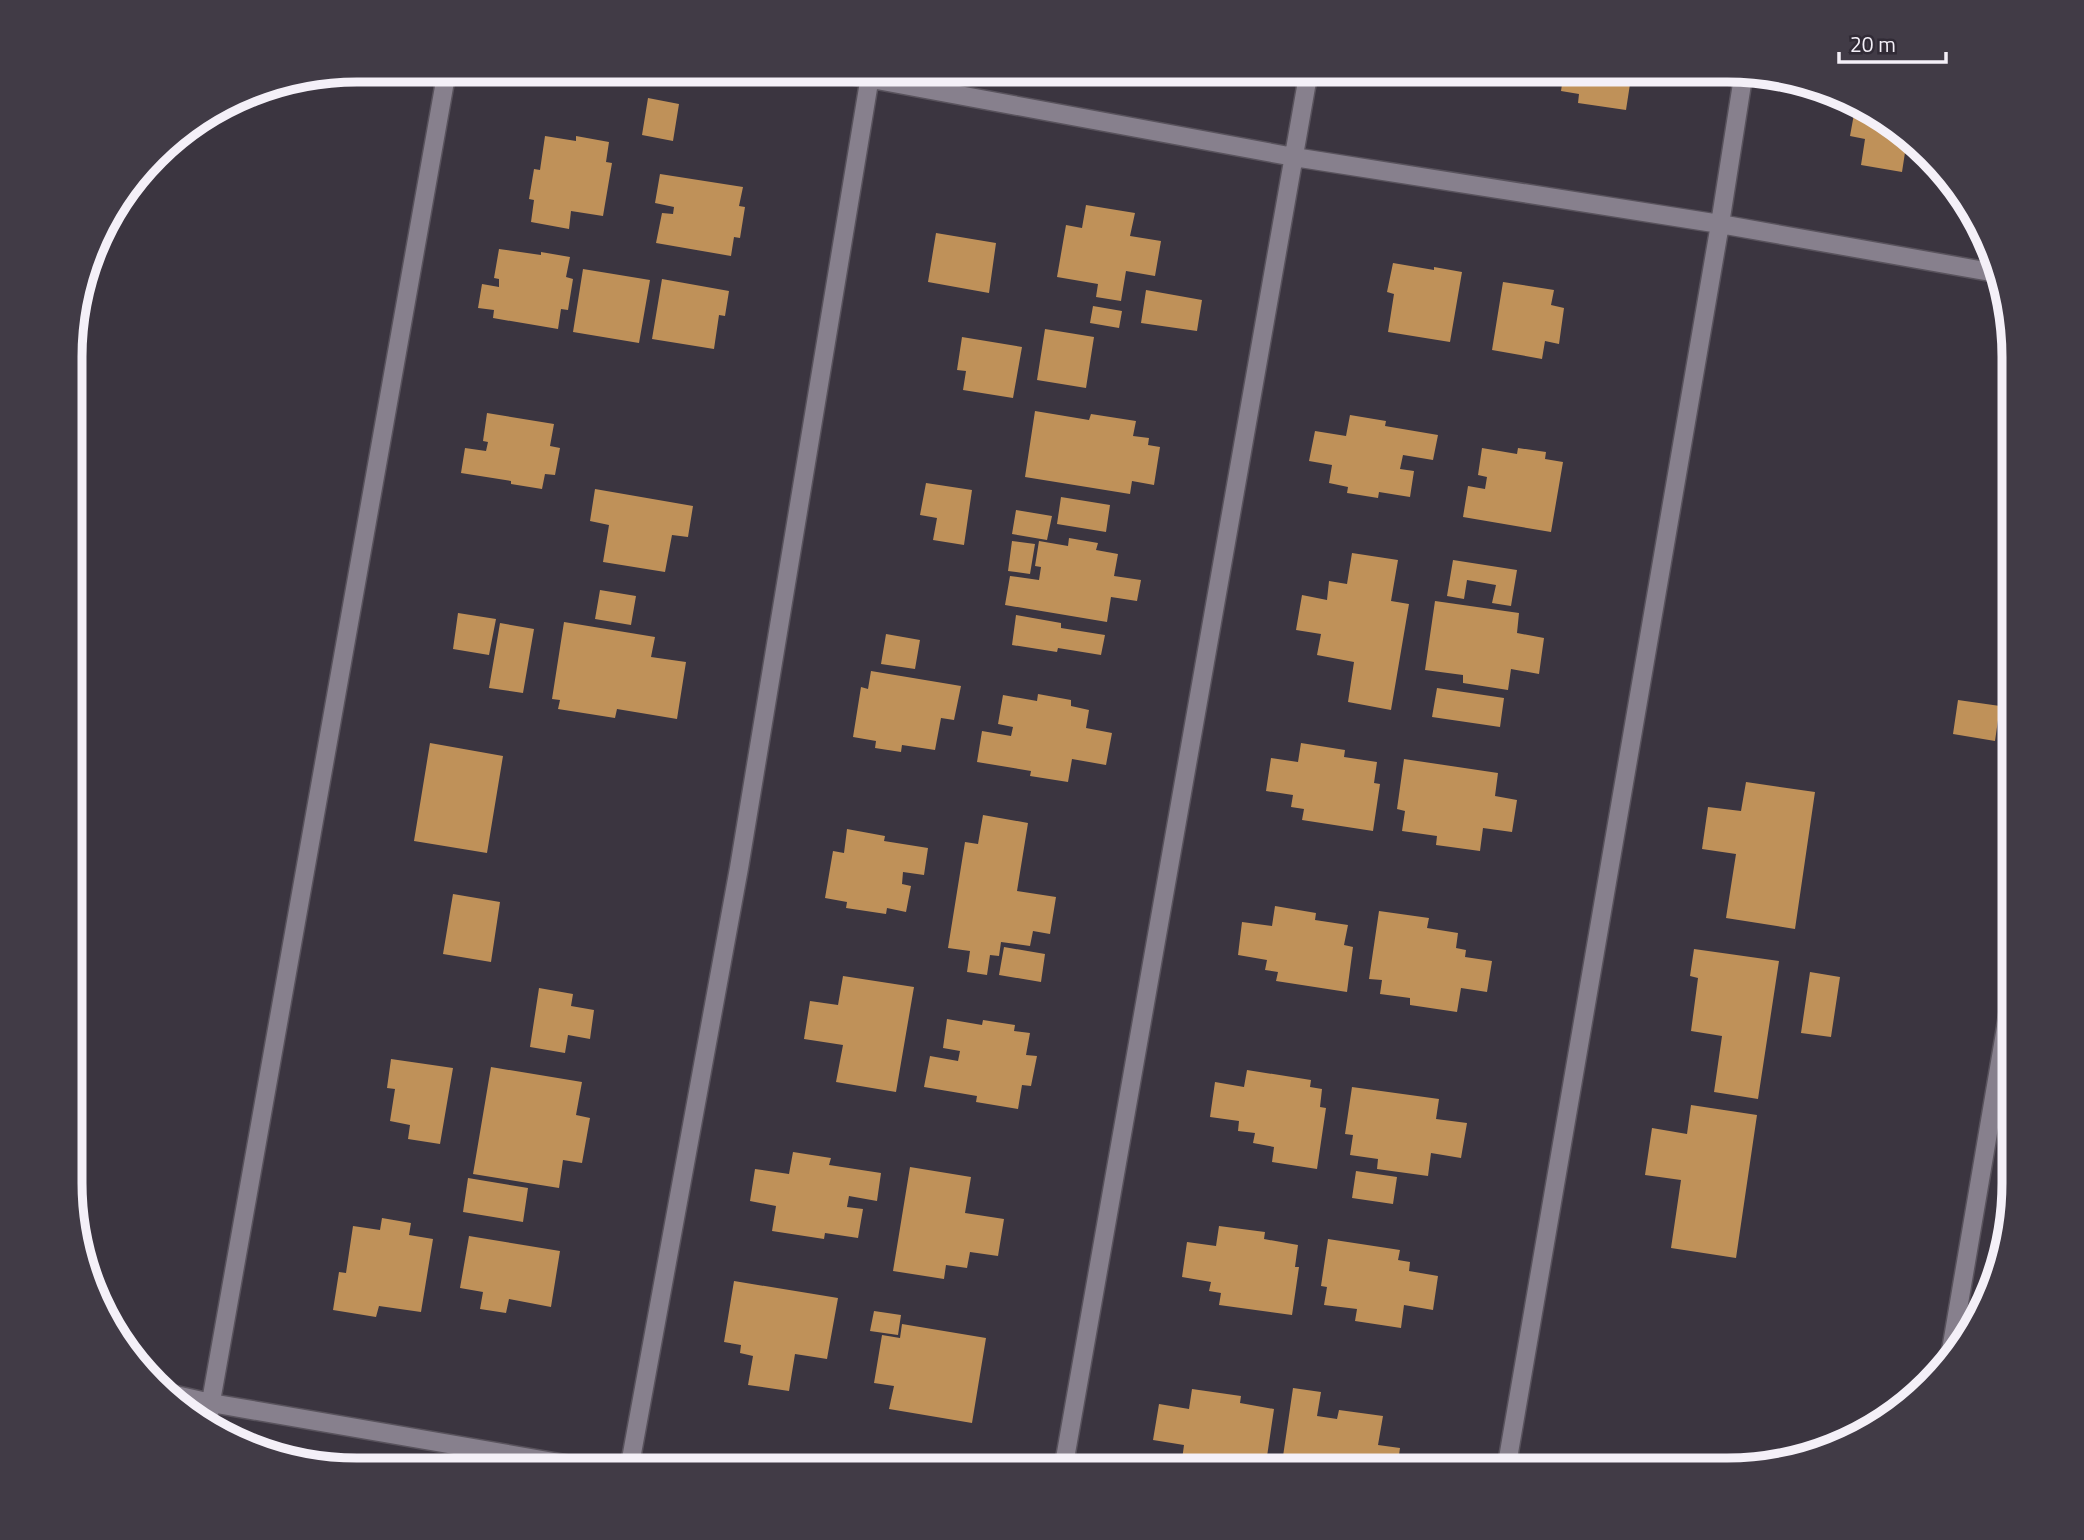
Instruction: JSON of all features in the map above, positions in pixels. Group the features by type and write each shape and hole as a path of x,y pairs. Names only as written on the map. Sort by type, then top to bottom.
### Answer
{"street":[{"path":"209,1414 445,82"},
{"path":"631,1458 739,868 870,82"},
{"path":"908,82 1294,156 1720,224 1988,272"},
{"path":"1065,1458 1307,82"},
{"path":"1508,1458 1742,83"},
{"path":"1953,1338 2002,1051"},
{"path":"186,1397 535,1458"}],"building":[{"path":"1562,82 1630,82 1626,110 1578,103 1579,94 1561,91"},
{"path":"648,98 679,104 673,141 642,135"},
{"path":"1854,114 1894,139 1906,149 1902,172 1861,165 1865,139 1850,136"},
{"path":"545,136 576,141 576,136 609,142 606,162 612,163 603,216 571,211 569,229 531,222 534,200 529,199 534,169 540,170"},
{"path":"660,174 743,187 739,206 745,207 740,238 734,237 731,256 656,243 662,213 673,214 674,207 655,203"},
{"path":"1086,205 1135,213 1130,236 1161,241 1155,276 1126,271 1121,301 1096,297 1098,284 1057,277 1066,225 1082,228"},
{"path":"936,233 996,243 989,293 928,282"},
{"path":"499,249 570,257 566,277 573,279 568,310 561,309 558,329 493,318 494,310 478,308 482,284 499,287 499,279 494,278"},
{"path":"1393,263 1462,272 1450,342 1388,332 1394,294 1387,292"},
{"path":"583,269 650,280 639,343 573,332"},
{"path":"662,279 729,291 725,316 719,315 714,349 652,339"},
{"path":"1503,282 1554,290 1551,305 1564,308 1559,344 1545,341 1542,359 1492,350"},
{"path":"1146,290 1202,300 1197,331 1141,323"},
{"path":"1093,306 1122,311 1119,328 1090,323"},
{"path":"1045,329 1094,337 1086,388 1037,380"},
{"path":"962,337 1022,347 1013,398 963,390 966,371 957,370"},
{"path":"1035,411 1089,420 1091,414 1136,421 1133,436 1149,438 1148,445 1160,447 1154,485 1132,481 1130,494 1025,477"},
{"path":"487,413 554,424 550,446 560,448 555,475 545,474 542,489 461,473 465,448 486,451 488,442 483,441"},
{"path":"1350,415 1386,421 1385,426 1438,435 1433,460 1403,455 1400,469 1414,471 1410,497 1379,492 1378,498 1347,493 1348,487 1329,483 1332,465 1309,461 1315,431 1346,436"},
{"path":"1482,448 1517,454 1518,448 1546,452 1545,459 1563,462 1551,532 1463,517 1468,486 1485,489 1487,477 1478,475"},
{"path":"926,483 972,490 964,545 933,540 937,518 920,515"},
{"path":"595,489 693,506 688,537 672,535 665,572 603,562 609,525 590,521"},
{"path":"1061,497 1110,505 1106,532 1057,524"},
{"path":"1016,510 1052,516 1047,540 1012,534"},
{"path":"1069,538 1098,543 1096,550 1118,554 1114,576 1141,580 1137,601 1111,597 1107,622 1005,605 1010,576 1039,580 1041,567 1035,566 1039,541 1068,546"},
{"path":"1012,541 1035,544 1030,574 1008,571"},
{"path":"1352,553 1398,560 1391,601 1409,604 1391,710 1348,702 1354,662 1317,655 1321,634 1296,630 1302,595 1327,600 1329,581 1347,584"},
{"path":"1453,560 1517,570 1511,606 1492,603 1496,585 1467,580 1464,599 1447,596"},
{"path":"600,590 636,596 631,625 595,619"},
{"path":"1435,601 1519,613 1517,633 1544,638 1539,674 1511,669 1508,690 1463,683 1463,675 1425,670"},
{"path":"458,613 496,619 489,655 453,649"},
{"path":"1016,615 1061,623 1061,628 1105,635 1101,655 1058,648 1057,652 1012,645"},
{"path":"564,622 655,637 651,657 686,662 677,719 617,709 615,718 558,709 560,700 552,699"},
{"path":"500,623 534,629 523,693 489,688"},
{"path":"886,634 920,640 915,669 881,664"},
{"path":"871,671 961,686 954,720 941,718 935,750 902,745 901,752 875,748 876,741 853,737 861,687 868,689"},
{"path":"1437,688 1504,698 1500,727 1432,717"},
{"path":"1038,694 1071,700 1071,706 1089,710 1086,728 1112,733 1106,765 1072,759 1068,782 1030,776 1031,771 977,762 982,731 1011,736 1013,727 998,724 1003,695 1037,701"},
{"path":"1958,700 2000,706 1995,741 1953,734"},
{"path":"430,743 503,756 487,853 414,841"},
{"path":"1301,743 1345,750 1344,757 1377,762 1374,783 1380,784 1373,831 1302,820 1304,809 1291,807 1293,795 1266,791 1271,758 1298,762"},
{"path":"1404,759 1498,773 1495,796 1517,800 1512,832 1483,828 1480,851 1436,845 1437,836 1402,831 1405,811 1397,809"},
{"path":"1746,782 1815,792 1795,929 1726,918 1736,854 1702,849 1708,807 1741,811"},
{"path":"983,815 1028,823 1017,891 1056,897 1050,934 1033,931 1030,946 1001,942 999,956 990,955 987,975 967,972 970,951 948,948 965,842 978,844"},
{"path":"847,829 885,836 884,841 928,848 924,875 903,872 902,884 911,886 906,912 887,908 886,914 846,908 847,902 825,898 833,851 844,853"},
{"path":"453,894 500,902 491,962 443,954"},
{"path":"1275,906 1316,913 1315,920 1348,925 1344,945 1353,947 1347,992 1276,981 1278,972 1265,970 1267,960 1238,955 1242,922 1272,926"},
{"path":"1379,911 1429,918 1427,928 1458,933 1456,948 1466,950 1465,957 1492,961 1487,992 1461,988 1457,1012 1410,1005 1410,998 1380,994 1382,980 1369,979"},
{"path":"1004,947 1045,954 1041,982 999,975"},
{"path":"1694,949 1779,961 1758,1099 1714,1092 1722,1036 1691,1031 1698,978 1690,976"},
{"path":"1810,972 1840,977 1831,1037 1801,1033"},
{"path":"843,976 914,987 896,1092 836,1082 843,1045 804,1039 810,1001 838,1005"},
{"path":"539,988 573,994 571,1006 594,1010 590,1039 568,1035 565,1053 530,1047"},
{"path":"947,1019 982,1025 983,1020 1015,1025 1014,1031 1030,1033 1026,1055 1037,1056 1031,1086 1022,1085 1018,1109 976,1102 977,1096 924,1087 930,1056 958,1061 960,1051 943,1048"},
{"path":"391,1059 453,1068 440,1144 408,1139 410,1125 390,1121 395,1089 387,1088"},
{"path":"491,1067 582,1082 576,1115 590,1118 582,1163 563,1160 559,1188 473,1174"},
{"path":"1247,1070 1311,1080 1310,1087 1322,1089 1320,1107 1326,1108 1317,1169 1272,1162 1274,1147 1253,1143 1255,1133 1238,1131 1239,1121 1210,1117 1215,1082 1244,1087"},
{"path":"1352,1087 1439,1099 1436,1119 1467,1123 1461,1158 1431,1153 1428,1176 1377,1169 1378,1159 1350,1155 1353,1135 1345,1134"},
{"path":"1691,1105 1757,1115 1736,1258 1671,1248 1681,1180 1645,1175 1652,1128 1687,1134"},
{"path":"793,1152 831,1158 829,1165 881,1173 877,1201 849,1196 847,1207 863,1209 858,1238 825,1233 824,1239 772,1231 776,1206 750,1201 755,1169 789,1174"},
{"path":"910,1167 971,1177 965,1213 1004,1219 998,1256 970,1252 967,1268 946,1265 944,1279 893,1271"},
{"path":"1356,1171 1397,1177 1393,1204 1352,1198"},
{"path":"468,1178 528,1188 523,1222 463,1212"},
{"path":"382,1218 411,1223 409,1235 433,1239 421,1312 379,1306 376,1317 333,1310 339,1272 346,1273 353,1226 380,1230"},
{"path":"1219,1226 1265,1232 1264,1239 1298,1245 1295,1267 1299,1267 1292,1315 1219,1305 1221,1293 1209,1291 1211,1282 1182,1277 1187,1242 1216,1246"},
{"path":"469,1236 560,1251 551,1307 509,1299 506,1313 480,1309 483,1292 460,1288"},
{"path":"1328,1239 1400,1250 1398,1260 1410,1262 1409,1271 1438,1276 1433,1310 1404,1305 1401,1328 1355,1321 1357,1309 1324,1305 1327,1287 1321,1286"},
{"path":"734,1281 838,1298 827,1359 795,1354 789,1391 748,1385 753,1356 740,1353 741,1345 724,1342"},
{"path":"874,1311 901,1315 898,1335 870,1331"},
{"path":"902,1324 986,1338 972,1423 889,1409 894,1386 874,1383 882,1335 900,1338"},
{"path":"1293,1388 1321,1392 1317,1416 1337,1419 1339,1410 1383,1416 1378,1445 1400,1448 1399,1458 1283,1458"},
{"path":"1192,1389 1241,1396 1240,1403 1274,1409 1267,1458 1182,1458 1184,1445 1153,1440 1159,1404 1189,1409"}]}
